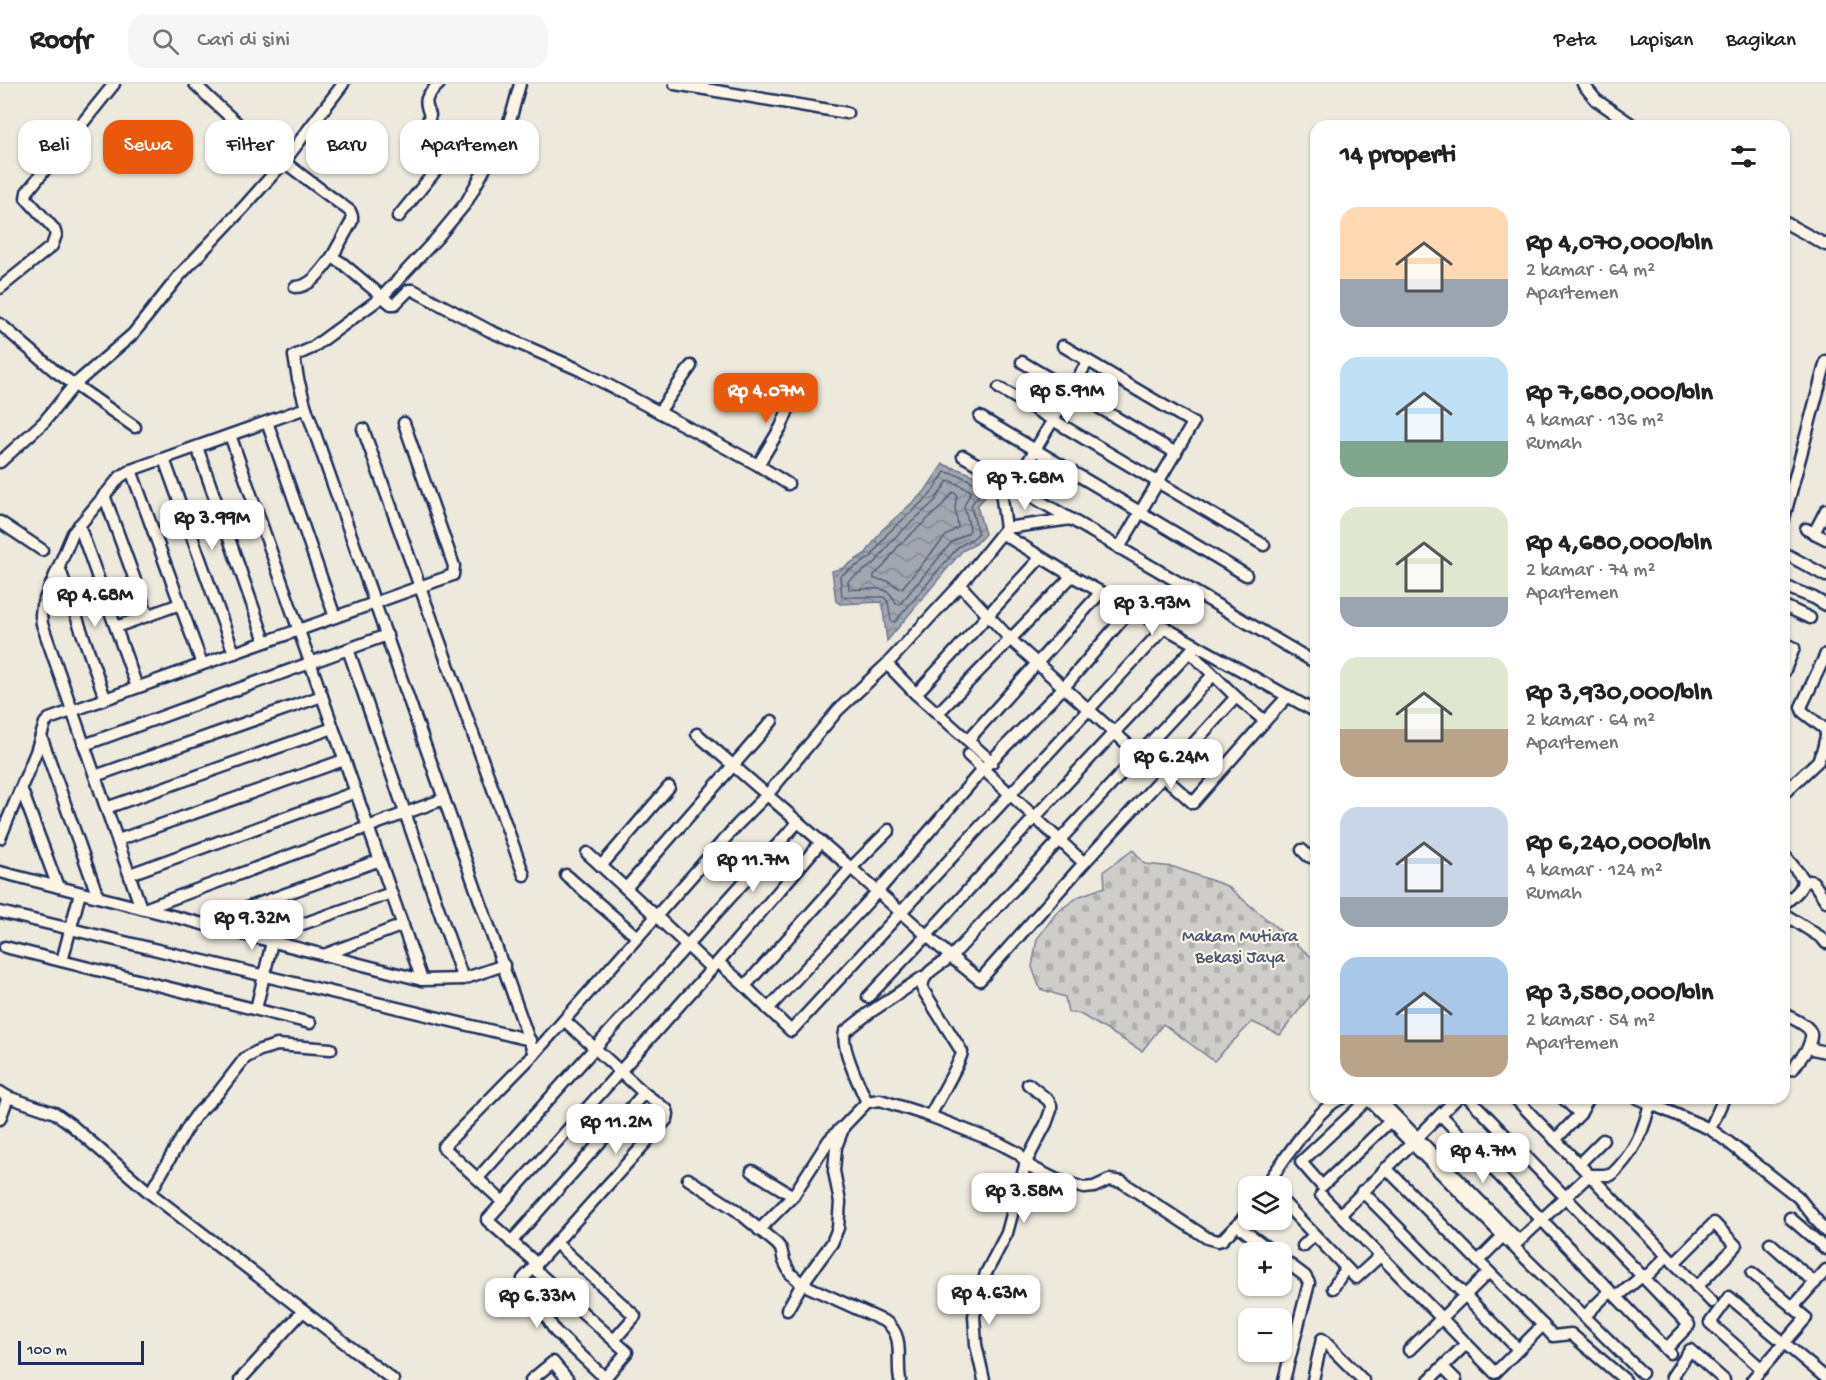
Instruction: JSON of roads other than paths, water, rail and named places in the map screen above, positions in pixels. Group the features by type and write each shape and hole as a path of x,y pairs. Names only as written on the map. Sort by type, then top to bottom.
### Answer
{"street":[{"path":"0,288 52,246 56,234 54,229 26,198 27,192 114,84"},
{"path":"195,84 232,120"},
{"path":"294,149 343,84"},
{"path":"428,120 430,115 425,105 426,101 439,84"},
{"path":"508,120 520,84"},
{"path":"675,84 847,113"},
{"path":"1583,84 1596,100 1625,120"},
{"path":"294,171 350,211 352,216 332,257 308,284 295,287"},
{"path":"0,462 44,422 74,385 133,334 179,276 273,174"},
{"path":"398,217 434,174"},
{"path":"482,174 466,203 438,238 382,297 312,348 294,356 306,408 534,1054"},
{"path":"1790,225 1826,245"},
{"path":"332,257 394,304 409,290 413,290 490,331 580,370 758,465 788,484"},
{"path":"0,324 55,371 135,427"},
{"path":"1063,346 1193,423 1119,548"},
{"path":"1022,472 1088,361"},
{"path":"1790,496 1826,361"},
{"path":"1022,362 1176,453"},
{"path":"659,412 691,366"},
{"path":"999,388 1264,545"},
{"path":"758,465 781,427 794,395"},
{"path":"143,909 42,624 42,606 74,533 120,477 131,470 306,408"},
{"path":"980,417 1246,575"},
{"path":"267,422 335,617"},
{"path":"0,838 36,752 46,720 453,575 454,572 404,423"},
{"path":"363,429 524,875"},
{"path":"230,435 422,980"},
{"path":"197,447 266,641"},
{"path":"963,456 1310,659"},
{"path":"164,459 234,652"},
{"path":"131,470 202,664"},
{"path":"999,477 1005,531 1041,557 1165,627 1193,648 1310,709"},
{"path":"104,495 148,616"},
{"path":"1826,510 1810,531 1826,539"},
{"path":"503,1202 443,1148 534,1054 738,824 767,795 838,710 887,664 960,585 1005,531 1071,519"},
{"path":"0,522 42,550"},
{"path":"79,525 137,687"},
{"path":"1790,556 1826,576"},
{"path":"916,694 1041,557"},
{"path":"59,567 105,698"},
{"path":"938,713 1072,576"},
{"path":"960,585 1011,640 1192,802 1288,696"},
{"path":"1790,588 1826,605"},
{"path":"968,740 1101,592"},
{"path":"116,627 180,604"},
{"path":"768,1009 878,891 983,769 1065,686 1132,608"},
{"path":"1790,609 1810,618"},
{"path":"586,853 687,945 746,986 791,1031 1165,627"},
{"path":"84,745 387,635"},
{"path":"1193,648 1213,675 1265,721"},
{"path":"868,997 1193,648"},
{"path":"348,649 463,979"},
{"path":"1790,787 1818,761 1823,749 1825,729 1803,712 1801,707 1826,654"},
{"path":"887,664 916,694 992,762"},
{"path":"867,1102 853,1070 844,1036 845,1032 951,957 1138,753 1213,675"},
{"path":"95,776 322,696"},
{"path":"697,734 980,980 1236,697"},
{"path":"626,888 772,721"},
{"path":"106,808 333,729"},
{"path":"41,736 98,897"},
{"path":"968,755 1084,863"},
{"path":"118,840 344,760"},
{"path":"601,866 669,787"},
{"path":"21,788 58,887"},
{"path":"129,874 356,792"},
{"path":"143,909 444,799"},
{"path":"478,1178 798,822"},
{"path":"746,986 888,830"},
{"path":"564,1020 594,1048 620,1071 644,1093 667,1110 668,1114 667,1119 556,1243 535,1266 523,1279 555,1331 604,1379 627,1352 535,1266 487,1220 620,1071 715,965 821,842"},
{"path":"1302,850 1310,856"},
{"path":"202,924 380,860"},
{"path":"1790,862 1804,882"},
{"path":"0,872 422,980 463,979 504,965"},
{"path":"566,874 637,937"},
{"path":"1804,882 1807,880 1813,882 1826,901"},
{"path":"1790,898 1804,882"},
{"path":"62,961 80,893"},
{"path":"256,1009 264,976 268,940 277,933 391,893"},
{"path":"0,912 530,1040"},
{"path":"1790,918 1826,943"},
{"path":"324,955 403,925"},
{"path":"4,946 310,1023"},
{"path":"923,977 923,990 960,1048 962,1058 946,1083 930,1116"},
{"path":"1790,1018 1808,1028 1812,1035 1808,1048 1793,1069 1790,1069"},
{"path":"150,1193 189,1125 245,1058 277,1045 331,1050"},
{"path":"1808,1048 1826,1052"},
{"path":"984,1380 976,1345 974,1316 986,1273 1007,1233 1026,1162 1046,1124 1051,1105 1028,1084"},
{"path":"511,1242 644,1093"},
{"path":"0,1119 4,1095 55,1113 150,1193 393,1380"},
{"path":"759,1230 793,1196 829,1140 867,1102 872,1100 880,1100 930,1116 999,1143 1018,1154 1038,1172 1057,1180 1084,1188 1094,1187 1109,1180 1122,1182 1207,1238 1222,1240 1238,1223"},
{"path":"1272,1176 1315,1119 1332,1104"},
{"path":"1363,1104 1301,1162 1322,1186 1390,1121"},
{"path":"1373,1104 1414,1140 1642,1373"},
{"path":"1383,1104 1503,1236 1516,1244"},
{"path":"1340,1215 1451,1104"},
{"path":"1441,1114 1668,1351 1689,1325 1475,1104"},
{"path":"1521,1104 1712,1302"},
{"path":"1569,1104 1580,1114"},
{"path":"1556,1140 1580,1114 1586,1104"},
{"path":"1516,1244 1589,1175 1611,1175 1621,1166 1643,1131 1650,1104"},
{"path":"1658,1104 1692,1123 1710,1129 1792,1192 1826,1232"},
{"path":"1710,1129 1721,1104"},
{"path":"787,1310 802,1284 832,1243 838,1228 840,1202 834,1171 836,1147 844,1126"},
{"path":"1579,1164 1603,1140"},
{"path":"1386,1168 1553,1336 1571,1334 1625,1380"},
{"path":"752,1171 793,1196"},
{"path":"688,1179 736,1210 781,1249 790,1273 802,1284 893,1327 897,1337 900,1380"},
{"path":"1362,1191 1518,1349"},
{"path":"1321,1195 1495,1373 1543,1325"},
{"path":"1292,1211 1356,1278 1380,1256"},
{"path":"1790,1218 1826,1249"},
{"path":"1585,1316 1614,1294 1671,1260 1714,1223 1736,1246 1697,1287"},
{"path":"1243,1230 1258,1242"},
{"path":"1303,1246 1314,1235"},
{"path":"1478,1261 1503,1236"},
{"path":"556,1243 635,1316 615,1340"},
{"path":"1770,1243 1815,1282"},
{"path":"1284,1380 1309,1283 1305,1276 1292,1266"},
{"path":"1333,1287 1346,1268"},
{"path":"1793,1307 1826,1270"},
{"path":"1409,1350 1489,1272"},
{"path":"1752,1273 1806,1318 1752,1380"},
{"path":"1762,1369 1710,1323 1729,1297 1826,1378"},
{"path":"240,1380 303,1311"},
{"path":"1314,1379 1322,1339 1363,1380"},
{"path":"1429,1380 1466,1344"},
{"path":"1676,1380 1672,1377 1690,1350 1724,1380"},
{"path":"531,1380 553,1362 568,1380"},
{"path":"1443,1367 1456,1380"}],"water":[{"path":"943,464 971,474 986,487 988,494 977,506 985,534 976,544 962,551 887,641 882,602 840,604 836,601 832,571 843,568 866,553 882,530 925,491"}],"park label":[{"name":"Makam Mutiara Bekasi Jaya","path":"1240,945"}]}
